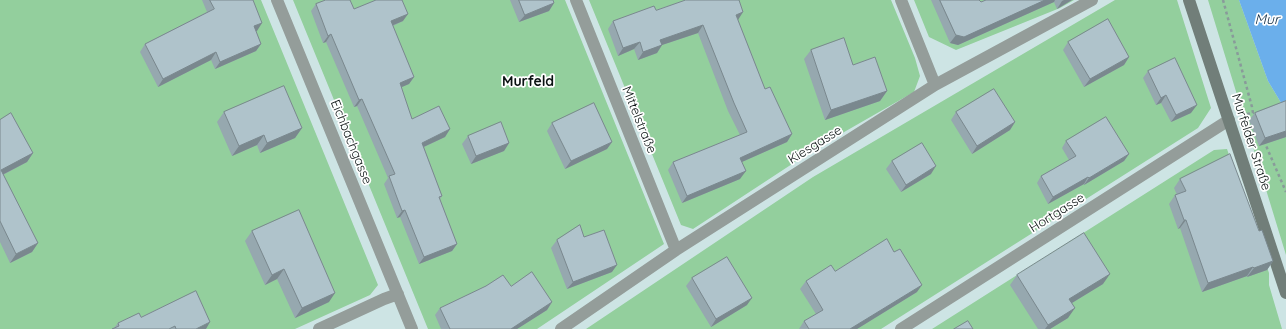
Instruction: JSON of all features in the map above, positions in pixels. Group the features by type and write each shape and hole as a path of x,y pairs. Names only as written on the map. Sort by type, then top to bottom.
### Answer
{"street":[{"name":"Eichbachgasse","path":"277,0 412,329"},
{"name":"Mittelstraße","path":"576,0 676,250"},
{"path":"901,0 935,86"},
{"name":"Kiesgasse","path":"561,329 676,250 935,86 1092,0"},
{"name":"Murfelder Straße","path":"1189,0 1286,294"},
{"name":"Hortgasse","path":"900,329 1229,120"},
{"path":"319,329 398,294"}],"path":[{"path":"1223,0 1254,119"},
{"path":"1229,120 1253,113"},
{"path":"1262,138 1286,192"}],"green space":[{"path":"0,0 261,0 378,285 370,295 295,329 0,329"},
{"path":"293,0 565,0 664,244 537,329 428,329"},
{"path":"589,0 891,0 915,58 920,76 914,92 818,147 693,229 681,225"},
{"path":"914,0 1074,0 1060,8 956,50 929,37"},
{"path":"1115,0 1177,0 1211,108 1198,128 881,329 586,329 813,177"},
{"path":"1208,0 1239,0 1268,81 1286,111 1286,255"},
{"path":"1227,149 1269,273 1269,285 1282,329 932,329 1214,150"}],"water":[{"name":"Mur","path":"1239,0 1286,0 1286,111 1268,81"}],"building":[{"path":"210,0 253,0 262,23 254,26 261,44 220,62 216,52 163,79 145,44 214,9"},
{"path":"326,0 350,0 354,9 376,0 402,0 408,14 391,21 414,77 400,83 412,119 439,106 450,129 422,143 442,196 439,197 457,244 424,257 405,210 402,211 389,176 395,174 362,99 359,100 331,34 328,36 316,4"},
{"path":"519,0 553,0 554,3 525,15"},
{"path":"686,0 739,0 743,12 736,15 765,89 770,87 792,134 740,158 746,171 687,196 673,162 747,132 703,25 660,40 662,45 643,52 640,42 623,48 613,21 654,6 656,10"},
{"path":"940,0 979,0 981,2 986,0 1045,0 964,37 956,35"},
{"path":"1108,19 1129,57 1090,79 1068,42"},
{"path":"844,38 853,65 875,57 887,91 831,110 811,50"},
{"path":"1175,58 1197,105 1176,115 1166,95 1161,98 1148,71"},
{"path":"284,86 302,128 267,143 264,135 239,146 224,112"},
{"path":"994,89 1015,122 977,146 956,112"},
{"path":"1286,101 1286,131 1265,138 1255,113"},
{"path":"594,103 612,142 571,161 552,123"},
{"path":"11,113 33,153 1,170 38,243 16,254 0,221 0,120"},
{"path":"1106,117 1129,154 1053,197 1041,176 1076,156 1066,141"},
{"path":"501,122 509,143 476,156 468,136"},
{"path":"922,143 936,166 906,185 892,161"},
{"path":"1230,154 1259,231 1262,230 1273,261 1208,283 1186,220 1184,220 1175,195 1186,191 1180,179"},
{"path":"299,210 335,293 302,308 284,269 272,275 252,231"},
{"path":"580,225 584,237 604,230 617,265 573,282 557,240"},
{"path":"1084,233 1110,274 1069,299 1075,308 1048,325 1017,275"},
{"path":"887,239 894,252 900,249 922,285 850,329 809,329 804,321 823,310 806,281 831,265 835,271"},
{"path":"727,257 752,298 716,319 692,278"},
{"path":"532,272 552,302 511,329 450,329 440,308 486,286 503,275 511,286"},
{"path":"196,291 210,322 196,329 176,329 175,326 169,329 112,329 119,326 118,323 139,313 141,317"},
{"path":"968,321 973,329 954,329"}],"district":[{"name":"Murfeld","path":"528,82"}]}
